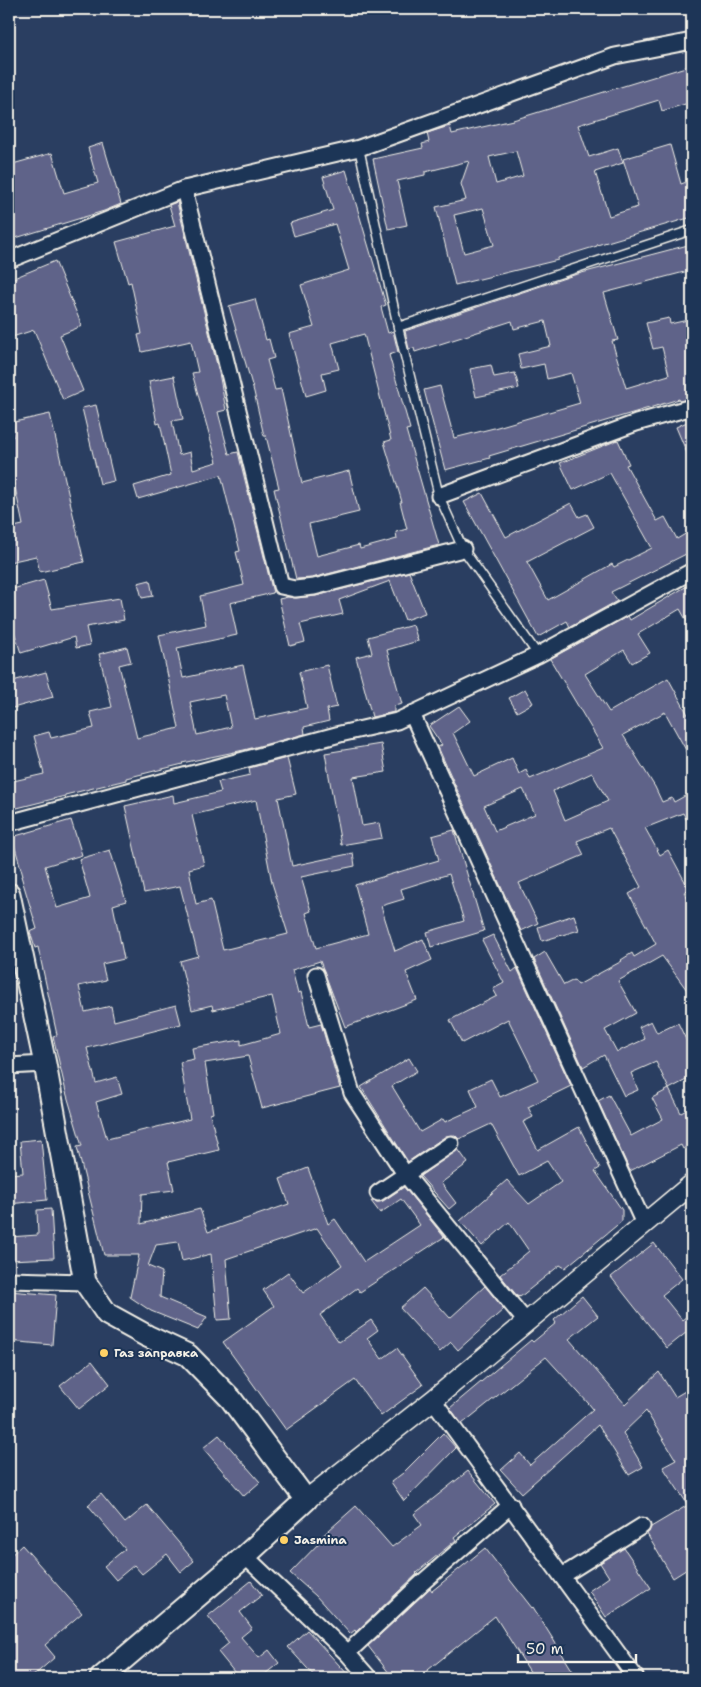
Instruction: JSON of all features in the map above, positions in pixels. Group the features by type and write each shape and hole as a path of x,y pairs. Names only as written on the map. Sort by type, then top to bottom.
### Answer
{"main road":[{"path":"9,894 45,1064 85,1282 107,1314 147,1336 188,1355 231,1399 306,1500 245,1556 101,1678"}],"street":[{"path":"9,260 184,189 359,148 615,56 692,41"},
{"path":"184,189 281,586 295,588 314,587 463,550"},
{"path":"439,496 636,423 692,407"},
{"path":"9,823 330,736 397,721 538,655 692,571"},
{"path":"412,714 644,1224"},
{"path":"316,975 352,1093 405,1174 527,1323"},
{"path":"9,1066 45,1064"},
{"path":"378,1193 451,1144"},
{"path":"306,1500 433,1400 692,1184"},
{"path":"9,1280 85,1282"},
{"path":"433,1400 636,1678"},
{"path":"347,1653 423,1582 512,1506"},
{"path":"562,1576 642,1526"},
{"path":"245,1556 347,1653 369,1678"}],"lane":[{"path":"359,148 398,327 439,496 463,550 538,655"},
{"path":"398,327 692,230"}],"building":[{"path":"692,65 692,102 662,111 659,100 578,125 589,157 618,148 623,163 595,172 609,216 638,207 623,159 670,145 681,184 692,180 692,217 597,245 558,258 558,260 455,285 436,207 466,200 461,184 469,161 425,172 425,175 397,181 407,225 388,229 373,159 423,148 422,144 429,142 427,133 450,126 452,134 513,120","holes":["516,151 523,176 496,184 489,157","483,208 494,245 464,253 454,215"]},
{"path":"103,143 121,204 9,240 9,165 52,153 64,193 98,183 88,148"},
{"path":"346,170 386,305 381,307 388,333 393,331 398,352 389,355 410,429 406,430 439,545 312,578 296,579 274,489 279,488 229,306 255,299 266,340 269,339 274,358 267,360 275,390 281,389 302,483 349,471 359,512 309,524 317,556 359,545 360,549 397,539 396,532 407,529 400,502 402,502 384,442 391,440 364,334 332,343 339,369 322,373 326,390 306,396 289,334 314,327 301,285 349,270 335,224 294,236 290,223 333,210 323,177"},
{"path":"177,202 219,373 226,410 218,412 229,454 238,452 273,593 230,603 237,635 177,648 183,678 243,665 255,719 307,708 299,672 327,665 337,707 327,709 329,721 304,727 305,734 244,750 182,763 126,778 126,780 9,810 9,782 44,774 34,736 49,732 51,738 94,728 90,712 112,707 99,654 127,647 131,662 119,665 137,738 179,728 159,635 206,625 200,596 244,585 236,552 240,551 221,475 138,499 134,486 171,475 160,423 157,424 149,381 174,376 183,419 172,421 179,455 190,452 193,469 217,462 192,373 198,372 191,341 142,352 138,335 142,334 131,282 128,283 116,242 175,226 169,205","holes":["224,695 231,727 197,735 190,702"]},
{"path":"688,245 692,259 692,270 604,293 618,340 612,341 626,388 669,375 662,347 653,349 646,323 669,318 670,324 692,319 692,398 680,401 679,399 489,456 490,458 445,470 424,390 440,386 454,438 580,403 571,373 547,379 544,364 521,369 518,354 551,346 545,321 514,329 512,321 415,352 414,348 409,349 405,331 574,275"},
{"path":"55,261 82,326 60,335 83,391 63,400 34,330 9,338 9,280"},
{"path":"491,365 494,377 515,373 519,388 476,397 470,369"},
{"path":"96,405 114,481 100,484 82,408"},
{"path":"50,414 84,562 40,572 36,556 9,562 9,528 23,525 12,473 9,474 9,438 13,437 10,423"},
{"path":"692,417 692,465 676,427 687,422 686,418"},
{"path":"618,440 629,464 626,465 657,521 665,517 677,539 692,530 692,551 611,592 617,601 570,627 567,621 538,637 464,502 482,493 506,537 571,503 579,517 587,514 594,527 527,562 548,600 612,564 614,567 652,548 610,473 573,490 560,463"},
{"path":"409,572 425,613 405,620 390,581 339,600 343,614 300,624 305,642 290,646 279,599 316,596"},
{"path":"44,580 52,609 120,598 124,620 86,627 90,645 76,648 74,637 21,653 9,616 9,590"},
{"path":"150,580 153,596 142,598 138,583"},
{"path":"692,583 692,630 680,609 638,634 650,653 632,663 624,650 585,674 609,712 668,678 692,722 692,761 665,712 623,735 662,802 672,798 674,802 692,792 692,830 683,813 645,828 660,855 668,850 689,889 684,892 692,907 692,997 662,956 618,981 636,1013 605,1030 617,1052 645,1039 639,1027 651,1021 657,1033 678,1023 692,1052 692,1077 669,1089 656,1062 631,1073 638,1090 624,1096 604,1055 583,1067 534,959 545,952 564,985 574,980 578,985 622,961 632,953 634,957 656,944 629,894 641,887 609,828 577,841 584,855 519,883 538,923 521,931 438,747 442,745 429,726 459,706 470,721 453,733 474,776 512,758 519,774 526,770 530,779 603,748 550,659 628,616 630,620","holes":["592,773 608,801 565,820 553,791","523,789 535,814 495,831 484,806"]},
{"path":"413,625 418,641 387,650 402,704 394,706 394,712 372,717 356,657 372,653 368,637"},
{"path":"46,672 53,697 9,709 9,682"},
{"path":"525,689 533,703 517,712 509,698"},
{"path":"381,744 386,772 353,777 362,826 379,823 382,838 341,845 325,753"},
{"path":"287,758 296,794 278,798 292,866 353,853 355,866 301,877 311,911 306,913 316,948 368,934 355,885 439,860 432,836 454,830 484,931 431,947 427,932 464,921 449,874 401,889 404,899 381,906 395,951 423,939 432,960 406,972 417,1000 345,1027 320,961 292,970 298,993 301,992 309,1027 321,1024 340,1088 262,1108 248,1056 205,1063 213,1113 210,1114 219,1150 168,1162 174,1190 142,1194 141,1224 200,1209 208,1232 289,1204 280,1179 308,1168 328,1224 335,1219 364,1262 420,1225 401,1199 380,1213 371,1201 383,1201 404,1187 444,1237 360,1292 357,1288 320,1315 339,1342 371,1320 378,1330 367,1338 382,1359 397,1348 423,1385 381,1416 355,1380 286,1430 223,1342 274,1306 263,1290 288,1272 303,1293 342,1265 317,1228 226,1259 231,1319 217,1320 211,1254 182,1261 178,1242 156,1245 148,1266 162,1272 160,1297 207,1317 198,1330 151,1311 130,1297 139,1255 104,1255 77,1147 82,1146 66,1092 53,1036 57,1035 38,947 35,948 30,932 37,929 21,876 23,876 12,837 71,820 82,855 45,866 57,908 90,898 79,859 110,850 126,901 113,905 124,959 102,964 106,980 79,986 85,1012 111,1006 114,1021 176,1005 181,1024 87,1048 96,1083 117,1077 122,1094 96,1102 107,1139 190,1119 180,1062 194,1059 192,1048 241,1040 241,1045 281,1034 272,996 213,1010 212,1005 192,1010 180,961 198,956 180,886 144,893 125,806 173,795 174,803 221,792 218,782 250,775 249,768","holes":["256,800 272,883 288,934 223,950 211,900 196,904 189,869 204,865 192,815"]},
{"path":"574,915 579,930 542,941 538,927"},
{"path":"493,935 512,972 517,968 571,1086 528,1107 533,1117 523,1122 538,1150 579,1127 600,1168 595,1171 622,1210 622,1221 565,1268 560,1265 520,1297 500,1275 529,1251 509,1222 482,1246 460,1221 507,1180 529,1204 561,1182 547,1161 519,1176 491,1124 459,1139 455,1135 446,1136 408,1162 361,1087 409,1058 417,1071 392,1086 420,1132 443,1119 445,1122 478,1107 470,1089 491,1079 500,1097 538,1080 508,1019 462,1043 450,1020 497,996 493,989 504,983 482,940"},
{"path":"669,1089 681,1113 692,1107 692,1144 683,1149 681,1145 630,1171 598,1101 609,1095 631,1136 663,1119 652,1098"},
{"path":"41,1139 47,1200 9,1204 9,1174 23,1173 20,1141"},
{"path":"458,1149 468,1163 441,1183 456,1203 449,1209 420,1176"},
{"path":"51,1209 54,1258 9,1260 9,1237 38,1235 37,1210"},
{"path":"654,1243 682,1279 662,1295 682,1320 692,1312 692,1328 667,1348 611,1277"},
{"path":"485,1286 504,1309 458,1350 451,1342 440,1352 400,1308 423,1288 450,1318"},
{"path":"9,1291 56,1295 52,1345 9,1341"},
{"path":"582,1296 598,1316 569,1339 625,1404 659,1372 675,1397 692,1387 692,1566 673,1578 647,1534 651,1527 688,1505 663,1467 676,1460 646,1411 623,1433 643,1467 629,1475 598,1425 522,1493 501,1470 520,1453 530,1465 593,1409 589,1404 546,1357 462,1424 450,1408 531,1340 533,1342 556,1323 554,1320"},
{"path":"92,1361 110,1384 79,1409 60,1386"},
{"path":"443,1433 456,1448 404,1501 391,1482 403,1473"},
{"path":"219,1435 260,1482 244,1496 203,1448"},
{"path":"468,1471 495,1504 454,1537 456,1540 416,1573 356,1632 355,1630 350,1634 316,1596 290,1573 322,1540 320,1538 356,1506 392,1547 422,1525 414,1514"},
{"path":"101,1494 125,1523 147,1505 194,1561 181,1572 167,1554 142,1574 134,1565 116,1580 104,1566 125,1549 88,1505"},
{"path":"22,1545 82,1613 45,1645 55,1657 31,1678 9,1678 9,1557"},
{"path":"485,1548 533,1607 574,1673 565,1678 534,1678 495,1616 418,1678 393,1678 368,1646 430,1588 432,1591"},
{"path":"624,1548 651,1588 606,1617 589,1591 609,1577 600,1563"},
{"path":"251,1581 262,1595 240,1612 252,1628 241,1637 259,1658 269,1650 279,1663 260,1678 239,1678 218,1652 229,1643 208,1616"},
{"path":"307,1630 351,1678 316,1678 288,1647"}],"place":[{"name":"Газ заправка","path":"104,1353"},
{"name":"Jasmina","path":"284,1540"}]}
